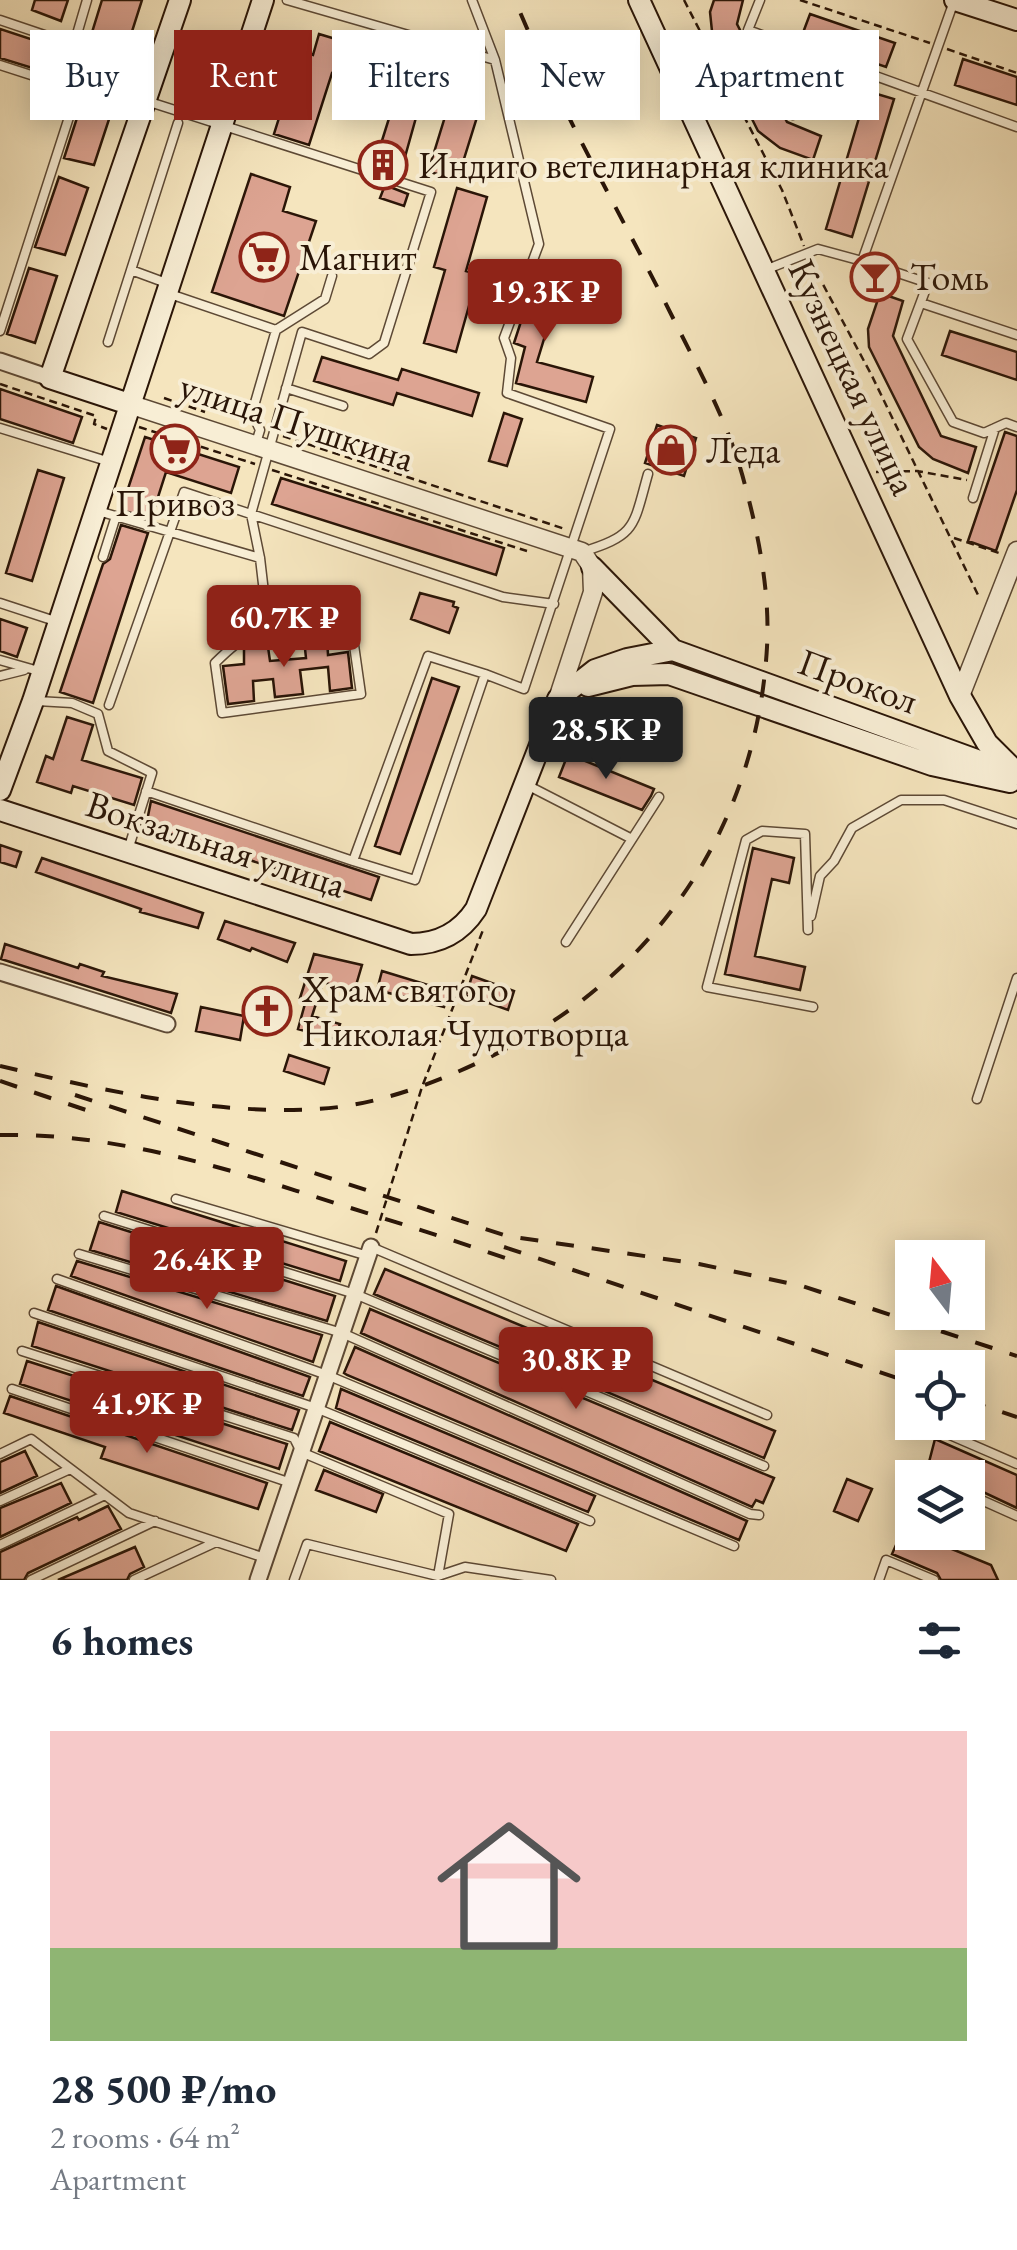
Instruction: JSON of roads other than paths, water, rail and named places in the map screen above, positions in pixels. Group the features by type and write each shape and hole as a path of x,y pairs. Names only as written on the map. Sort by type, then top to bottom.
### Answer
{"main road":[{"path":"154,72 180,0"},
{"path":"0,790 32,701 36,670 58,622 110,462 131,414 168,288 263,0"},
{"name":"Кузнецкая улица","path":"640,0 961,699 987,743 1017,779"},
{"path":"960,1 1017,20"},
{"path":"50,378 137,120"},
{"name":"улица Пушкина","path":"50,378 131,414"},
{"path":"581,550 673,650"},
{"path":"523,783 558,700 595,670 627,658 673,650"},
{"name":"Прокол","path":"673,650 982,762 1017,779"},
{"path":"558,700 596,682 632,675 669,674 932,765 988,780 1017,779"},
{"path":"943,750 960,738 966,723 961,699"},
{"name":"Вокзальная улица","path":"0,810 411,944 451,934 471,916 523,783"}],"street":[{"name":"улица Пушкина","path":"0,361 50,378"},
{"name":"улица Пушкина","path":"131,414 264,449 581,550"},
{"path":"558,700 592,592 581,550"},
{"path":"961,699 1008,552"},
{"path":"0,972 167,1024"},
{"path":"258,1580 369,1252"}],"lane":[{"path":"78,30 87,0"},
{"path":"287,0 495,60"},
{"path":"353,861 428,656 524,689 554,604 581,550 610,428 506,393 511,358 504,338 539,244 495,60 472,0"},
{"path":"748,30 760,0"},
{"path":"862,261 938,46 960,1"},
{"path":"0,20 30,30"},
{"path":"0,64 30,74"},
{"path":"879,77 1017,127"},
{"path":"154,103 431,192 384,343 369,354 302,332 264,449 250,514 268,627"},
{"path":"0,331 69,120"},
{"path":"108,342 178,122"},
{"path":"765,270 818,249 928,284 907,338 952,422 984,433 1006,423 1017,427"},
{"path":"131,270 276,330"},
{"path":"264,449 252,412 276,330 325,298 332,276"},
{"path":"0,295 11,299"},
{"path":"921,303 1017,335"},
{"path":"286,388 343,406"},
{"path":"0,428 110,462"},
{"path":"972,498 995,428"},
{"path":"581,550 618,541 634,524 648,474"},
{"path":"109,705 184,492 503,597 554,604"},
{"path":"94,510 260,558"},
{"path":"102,557 116,516"},
{"path":"0,603 58,622"},
{"path":"314,623 352,638 361,694 222,712 215,663 240,637 268,627 314,623"},
{"path":"0,660 36,670"},
{"path":"0,676 36,670"},
{"path":"146,791 414,880 485,674"},
{"path":"32,701 72,704 98,714 108,751 152,774 128,852"},
{"path":"523,783 632,839"},
{"path":"566,942 659,797"},
{"path":"813,1007 708,987 746,840 762,831 805,834 808,930 820,876 852,828 901,800 944,800 1017,824"},
{"path":"977,1099 1017,978"},
{"path":"176,1198 369,1252 767,1415"},
{"path":"104,1216 355,1294 764,1466"},
{"path":"79,1254 342,1333 750,1514 759,1514"},
{"path":"57,1279 327,1375 734,1546"},
{"path":"34,1313 316,1408 590,1521"},
{"path":"22,1351 294,1438 301,1452 449,1514 443,1576"},
{"path":"12,1389 290,1483"},
{"path":"0,1454 31,1439 129,1513 265,1558"},
{"path":"962,1440 1017,1464"},
{"path":"0,1502 70,1468"},
{"path":"0,1545 105,1495"},
{"path":"985,1502 1017,1516"},
{"path":"31,1580 155,1522"},
{"path":"134,1580 216,1542"},
{"path":"294,1580 306,1544 443,1576 465,1567 551,1580"},
{"path":"879,1580 886,1560 934,1580"}],"railway":[{"path":"0,1066 117,1092 237,1108 340,1107 410,1090 498,1053 555,1020 605,981 650,937 688,888 719,833 743,775 759,713 767,647 765,586 750,505 739,463 714,400 571,121 515,0"},
{"path":"0,1081 86,1110"},
{"path":"75,1095 507,1236 699,1264 802,1286 1017,1356"},
{"path":"0,1135 81,1139 199,1162 514,1261"},
{"path":"504,1247 895,1377"},
{"path":"985,1407 1017,1417"}],"place":[{"name":"Индиго ветелинарная клиника","path":"383,165"},
{"name":"Магнит","path":"264,257"},
{"name":"Томь","path":"875,277"},
{"name":"Привоз","path":"175,449"},
{"name":"Леда","path":"671,450"},
{"name":"Храм святого Николая Чудотворца","path":"267,1011"}]}
